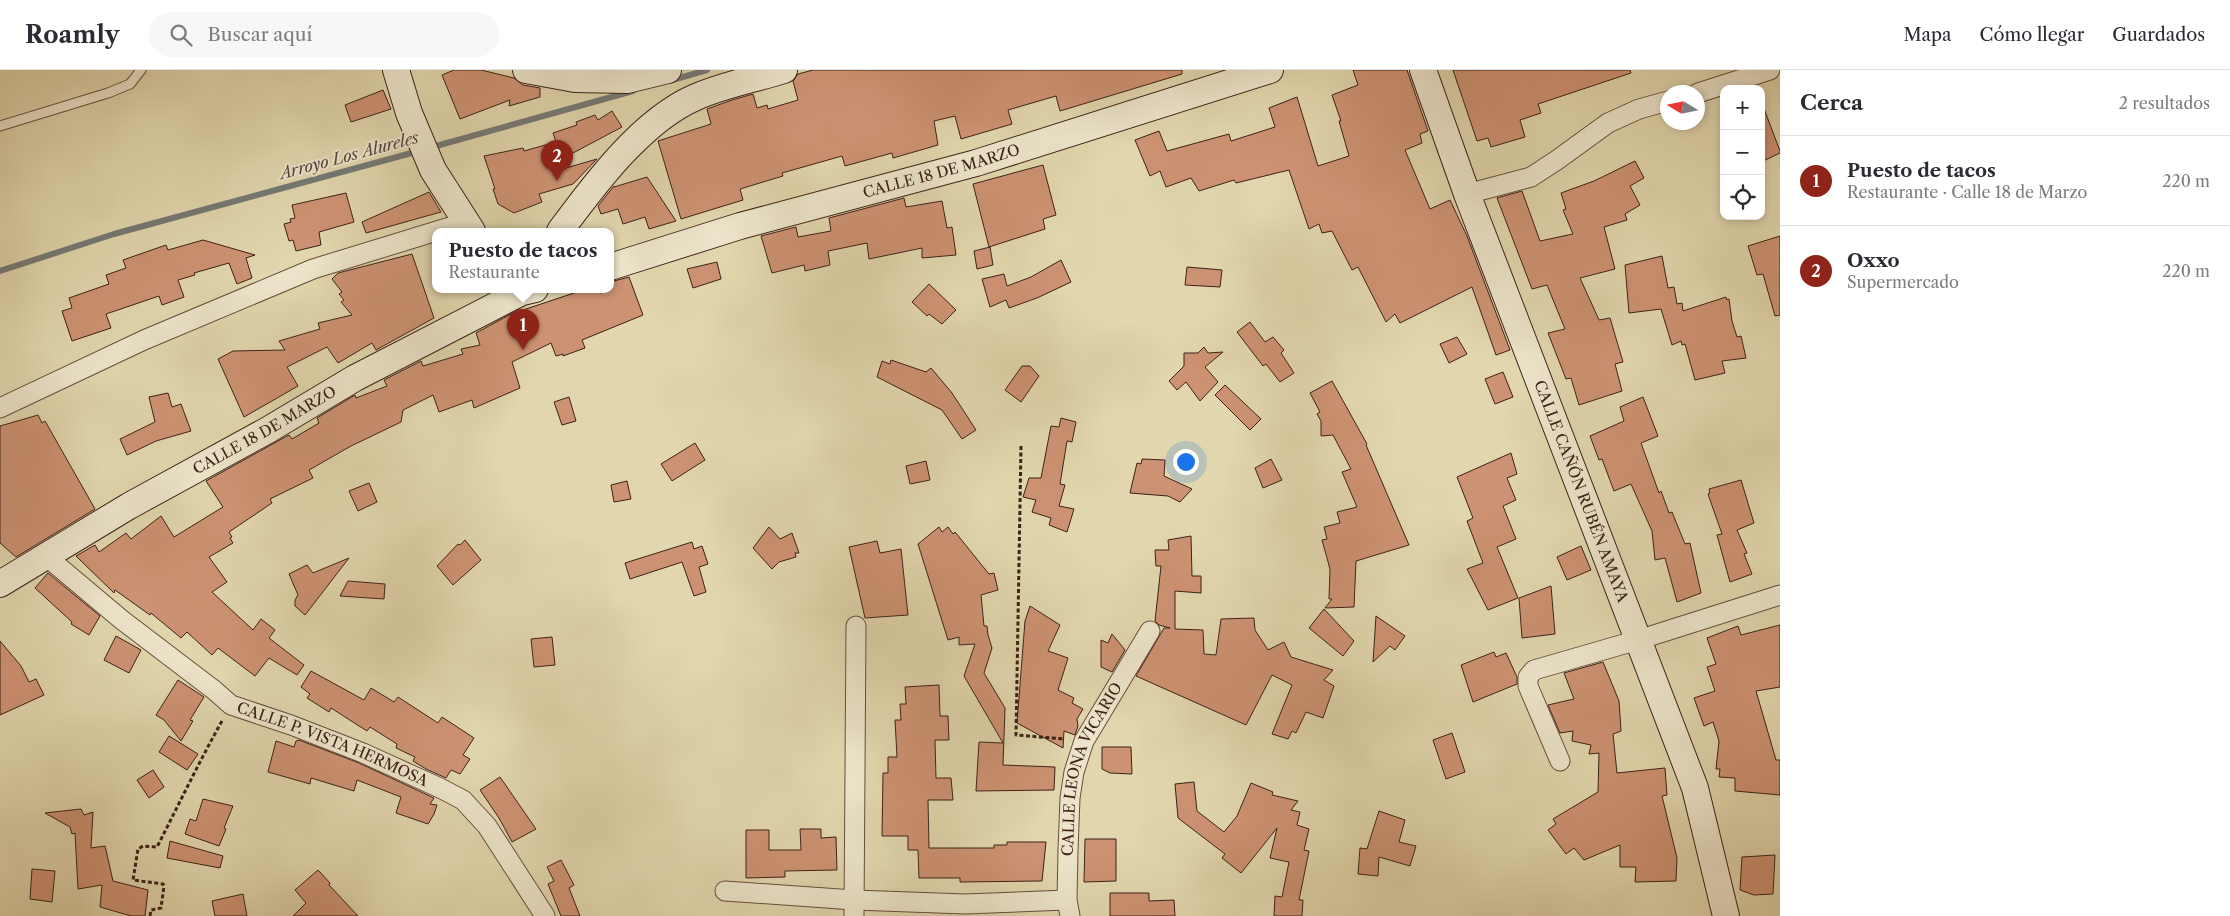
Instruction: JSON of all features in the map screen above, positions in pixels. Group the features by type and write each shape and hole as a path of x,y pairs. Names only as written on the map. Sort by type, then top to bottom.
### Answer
{"main road":[{"path":"396,70 417,132 433,170 469,226"},
{"path":"526,70 575,79 627,80 668,70"},
{"path":"562,228 586,196 643,133 666,113 696,97 784,70"},
{"name":"CALLE 18 DE MARZO","path":"614,266 740,226 976,163 1270,70"},
{"name":"CALLE CAÑÓN RUBÉN AMAYA","path":"1423,70 1467,194 1695,788 1726,916"},
{"name":"CALLE 18 DE MARZO","path":"0,584 129,506 268,430 355,378 519,293"}],"street":[{"path":"1705,91 1770,70"},
{"path":"1467,194 1530,177 1608,123 1639,109 1660,103"},
{"path":"0,408 144,340 313,269 432,236"},
{"name":"CALLE P. VISTA HERMOSA","path":"47,557 122,620 231,705 363,752 463,800 487,826 545,916"},
{"path":"1560,761 1528,686 1528,677 1534,670 1638,640 1780,595"},
{"path":"854,908 856,626"},
{"name":"CALLE LEONA VICARIO","path":"1068,908 1070,798 1074,772 1084,741 1150,631"},
{"path":"725,891 854,908 965,904 1068,908"}],"lane":[{"path":"0,126 108,93 130,84 141,70"}],"path":[{"path":"1021,446 1016,734 1084,741"},
{"path":"150,916 151,910 160,908 164,886 163,884 133,880 138,849 143,846 157,847 192,775 231,705"}],"building":[{"path":"454,70 481,70 514,78 523,85 540,88 540,97 509,106 510,100 460,119 442,75"},
{"path":"813,70 1182,70 1182,74 1060,111 1056,96 1008,110 1012,124 961,139 955,116 934,121 938,145 893,158 892,153 845,166 842,156 782,173 783,176 740,189 743,200 681,219 658,141 711,124 707,109 732,100 753,94 757,108 767,105 768,109 798,100 793,81 798,74"},
{"path":"1353,70 1407,70 1428,131 1420,134 1422,143 1405,150 1430,209 1450,200 1467,236 1510,350 1496,355 1472,287 1400,323 1395,314 1386,322 1358,267 1352,270 1332,231 1322,233 1319,224 1309,229 1289,170 1236,183 1234,180 1199,191 1191,178 1166,187 1160,171 1150,176 1135,140 1159,131 1167,151 1229,134 1231,141 1275,127 1269,108 1297,97 1318,166 1349,156 1339,121 1341,121 1332,95 1358,85"},
{"path":"1453,70 1630,70 1631,73 1538,104 1541,113 1520,120 1525,137 1491,147 1488,138 1477,141"},
{"path":"383,90 391,109 351,122 345,105"},
{"path":"612,111 622,127 556,162 559,170 597,159 573,184 539,194 542,202 514,213 498,204 484,156 523,148 524,151 556,142 553,133 577,125 576,122 595,115 598,120"},
{"path":"1765,111 1780,151 1780,153 1765,160"},
{"path":"1635,161 1644,178 1630,186 1640,205 1625,214 1627,220 1604,227 1615,269 1580,278 1599,320 1610,318 1623,362 1615,364 1622,391 1579,405 1571,378 1566,379 1548,333 1565,329 1547,285 1532,289 1497,198 1522,191 1540,241 1573,234 1563,210 1566,209 1561,193 1594,181"},
{"path":"1043,165 1056,215 1043,219 1045,229 989,247 973,184"},
{"path":"647,177 676,221 649,229 645,217 623,224 618,209 601,214 598,206 614,186"},
{"path":"429,192 441,212 366,233 362,222"},
{"path":"346,193 354,222 319,232 321,245 296,251 293,240 289,241 284,224 291,222 290,219 295,218 292,205"},
{"path":"904,198 906,207 942,201 947,228 952,227 956,255 922,258 922,248 869,259 867,243 828,251 830,265 805,271 804,265 772,273 761,236 796,227 798,237 831,231 829,218"},
{"path":"1780,236 1780,315 1775,316 1763,274 1757,275 1748,246"},
{"path":"203,240 255,255 246,258 252,278 237,284 229,263 194,273 195,275 178,280 184,297 162,305 159,296 106,314 111,328 72,341 62,311 72,308 69,298 109,284 106,275 126,268 123,260 166,245 168,250"},
{"path":"990,247 993,265 977,269 974,251"},
{"path":"412,254 434,318 376,350 372,343 338,363 327,347 287,367 298,386 244,417 218,359 233,351 285,350 279,341 320,329 318,323 352,315 341,302 344,300 339,294 342,292 332,279 338,273"},
{"path":"1662,256 1668,288 1674,287 1677,304 1682,303 1683,311 1726,297 1727,300 1729,299 1732,321 1737,337 1741,336 1746,358 1722,361 1725,373 1695,380 1685,344 1682,345 1681,341 1672,345 1661,309 1629,313 1625,265"},
{"path":"1061,260 1071,282 1037,298 1009,308 1006,300 990,307 982,279 1004,274 1007,286 1031,277"},
{"path":"717,262 721,279 693,288 687,269"},
{"path":"1187,267 1222,270 1220,287 1185,285"},
{"path":"629,277 643,315 582,340 585,348 563,356 563,354 556,356 551,343 512,362 520,388 474,408 472,400 439,412 433,395 403,410 401,422 351,446 309,470 313,478 270,499 272,503 229,532 233,543 209,557 227,582 212,592 253,630 261,619 275,630 269,638 304,665 297,675 269,658 255,676 218,648 212,655 187,632 181,638 151,613 150,615 115,590 114,593 76,556 95,545 99,552 126,533 131,539 161,516 174,537 223,507 206,481 289,435 292,439 319,423 317,418 355,395 356,398 387,386 384,380 421,361 423,366 463,354 461,349 480,345 476,333 511,314 574,293 614,293 614,281"},
{"path":"929,284 956,310 942,324 929,314 927,316 912,302"},
{"path":"1250,322 1265,342 1273,337 1284,350 1281,353 1294,373 1280,382 1266,364 1263,366 1237,332"},
{"path":"1457,337 1467,354 1449,363 1440,344"},
{"path":"1204,347 1208,353 1223,352 1205,367 1218,382 1200,401 1186,382 1177,390 1169,381 1184,366 1184,353 1198,353"},
{"path":"891,360 926,372 931,368 952,393 976,430 962,439 942,410 877,377 882,361 890,364"},
{"path":"1022,366 1030,366 1039,376 1021,402 1005,390"},
{"path":"1503,372 1513,397 1495,404 1485,379"},
{"path":"1332,381 1367,444 1409,545 1356,561 1354,607 1325,608 1332,599 1329,599 1330,569 1322,540 1327,539 1324,527 1340,523 1337,512 1357,507 1342,472 1351,469 1333,435 1321,436 1321,421 1317,414 1320,412 1310,393"},
{"path":"1225,385 1261,419 1250,430 1215,395"},
{"path":"168,393 172,407 181,404 191,431 156,441 127,455 120,439 155,422 149,397"},
{"path":"569,397 576,421 562,425 554,402"},
{"path":"1643,397 1658,436 1641,443 1659,493 1661,491 1669,513 1672,512 1685,544 1690,543 1701,593 1677,602 1665,558 1655,560 1652,531 1631,484 1614,491 1602,459 1599,460 1590,436 1624,421 1620,407"},
{"path":"38,415 42,423 45,421 95,509 16,557 0,543 0,426"},
{"path":"1061,418 1076,422 1072,442 1067,441 1060,484 1065,485 1059,506 1074,509 1067,532 1049,525 1051,518 1032,512 1036,500 1023,497 1029,478 1041,478 1051,426 1059,427"},
{"path":"695,443 705,460 672,481 661,464"},
{"path":"1511,453 1517,474 1507,478 1516,500 1503,506 1516,539 1497,547 1518,598 1488,610 1467,569 1483,563 1467,521 1473,518 1457,477"},
{"path":"1142,459 1165,460 1164,476 1192,489 1180,502 1168,496 1130,493 1137,463 1141,464"},
{"path":"1271,459 1282,480 1263,488 1255,468"},
{"path":"926,461 930,480 910,484 906,466"},
{"path":"1741,480 1754,523 1737,530 1747,553 1744,554 1752,574 1730,582 1717,535 1722,534 1708,494 1710,493 1709,489"},
{"path":"627,481 631,499 614,502 611,485"},
{"path":"369,483 377,502 358,511 349,491"},
{"path":"769,527 780,539 792,533 799,553 795,553 796,557 779,562 772,569 753,548"},
{"path":"939,527 942,532 948,527 953,534 955,532 989,574 994,573 998,590 981,595 984,626 987,626 992,648 984,673 1005,708 1003,765 1055,767 1054,790 976,791 979,742 1003,743 964,676 975,644 959,645 959,637 948,640 918,544"},
{"path":"1191,536 1192,576 1201,576 1201,593 1175,591 1175,629 1203,630 1204,654 1216,655 1221,619 1254,618 1255,630 1268,650 1284,642 1291,657 1333,670 1324,680 1334,686 1323,718 1306,712 1296,733 1292,731 1288,739 1272,734 1292,685 1272,675 1246,725 1136,676 1164,628 1170,628 1159,625 1155,621 1161,566 1156,566 1155,550 1169,550 1168,540"},
{"path":"465,540 481,560 453,585 437,566 458,544 460,545"},
{"path":"877,541 880,553 901,549 908,615 865,618 849,547"},
{"path":"692,542 694,549 702,546 708,564 699,567 706,592 694,596 682,562 630,579 625,563"},
{"path":"1581,546 1591,570 1567,580 1557,557"},
{"path":"349,558 305,615 295,606 295,600 298,595 289,574 307,565 313,573"},
{"path":"48,573 100,616 89,635 71,624 72,622 35,588"},
{"path":"348,581 385,584 384,599 340,596"},
{"path":"1551,586 1555,634 1522,638 1519,598"},
{"path":"1030,606 1060,625 1048,651 1068,658 1058,690 1074,698 1072,703 1083,709 1077,719 1078,726 1075,735 1064,731 1063,748 1017,723 1025,621"},
{"path":"1324,609 1354,641 1343,656 1309,628"},
{"path":"1376,616 1405,636 1395,650 1390,646 1373,662"},
{"path":"1780,625 1780,687 1756,691 1776,760 1780,760 1780,795 1735,791 1735,778 1719,777 1720,769 1716,769 1719,741 1713,722 1704,726 1694,698 1715,691 1707,667 1716,664 1707,638 1738,626 1741,635"},
{"path":"1112,634 1125,650 1112,672 1101,667 1101,640 1108,643"},
{"path":"116,636 141,650 129,673 104,660"},
{"path":"552,637 555,665 534,667 531,639"},
{"path":"0,641 21,666 29,682 36,679 44,695 0,715"},
{"path":"1494,652 1496,657 1506,653 1517,677 1517,684 1473,702 1461,665"},
{"path":"1603,662 1619,701 1621,731 1613,734 1617,773 1665,768 1667,795 1662,796 1677,858 1676,881 1635,882 1636,867 1620,867 1620,845 1584,860 1574,848 1566,854 1548,830 1556,824 1553,819 1598,792 1599,753 1589,754 1591,745 1572,741 1573,731 1560,733 1548,705 1574,699 1564,673"},
{"path":"311,671 364,700 371,688 394,702 398,697 438,723 442,717 474,738 463,755 470,759 460,774 451,770 446,778 426,769 413,761 415,757 396,748 397,744 370,727 367,731 331,708 329,712 307,698 310,694 301,687"},
{"path":"178,680 204,697 190,720 193,721 181,741 164,720 156,715"},
{"path":"939,685 940,716 948,716 949,740 935,740 936,778 951,778 953,800 928,800 929,848 994,848 994,845 1007,845 1007,842 1046,842 1042,881 960,882 960,878 919,878 918,850 908,850 908,836 882,836 883,773 888,773 888,757 897,757 895,720 901,720 900,704 906,704 905,687"},
{"path":"1452,733 1465,772 1446,779 1433,740"},
{"path":"169,736 198,754 187,770 159,752"},
{"path":"299,740 359,763 434,798 430,804 437,805 434,814 428,824 396,813 401,797 357,780 354,791 311,778 310,784 268,772 276,741 294,747 296,741"},
{"path":"1102,747 1131,747 1132,774 1110,773 1102,769"},
{"path":"153,770 164,787 149,798 137,780"},
{"path":"500,777 536,829 512,842 499,818 480,790"},
{"path":"1194,782 1197,811 1224,832 1237,816 1251,783 1273,792 1272,795 1298,801 1291,810 1300,812 1297,825 1309,829 1304,850 1309,851 1299,900 1303,900 1302,916 1274,916 1275,896 1282,897 1289,862 1270,858 1277,828 1241,873 1222,858 1225,854 1178,818 1175,784"},
{"path":"203,799 233,806 219,846 185,834 190,819 196,821"},
{"path":"81,809 84,815 93,812 91,848 105,846 113,881 148,890 145,916 131,916 100,907 102,885 78,889 75,833 72,834 70,827 45,813"},
{"path":"1379,811 1405,820 1399,842 1416,846 1410,866 1379,857 1378,876 1358,874 1360,848 1367,849"},
{"path":"800,829 821,829 821,838 836,837 837,870 785,871 785,877 746,878 746,830 769,830 769,850 801,850"},
{"path":"1085,839 1116,839 1116,881 1084,882"},
{"path":"170,841 223,856 220,868 167,858"},
{"path":"1775,855 1773,894 1754,895 1740,890 1742,857"},
{"path":"561,860 574,885 569,888 580,916 561,916 548,884 554,881 547,867"},
{"path":"32,869 55,871 52,902 30,899"},
{"path":"318,870 330,883 329,885 358,916 293,916 306,903 295,890"},
{"path":"1110,893 1149,893 1149,901 1174,900 1175,916 1110,916"},
{"path":"243,894 247,916 215,916 212,901"}],"waterway":[{"name":"Arroyo Los Alureles","path":"669,81 707,70"},
{"name":"Arroyo Los Alureles","path":"429,148 633,91"},
{"name":"Arroyo Los Alureles","path":"0,271 114,234 419,151"}],"place":[{"name":"Oxxo","path":"557,181"},
{"name":"Puesto de tacos","path":"523,350"}]}
